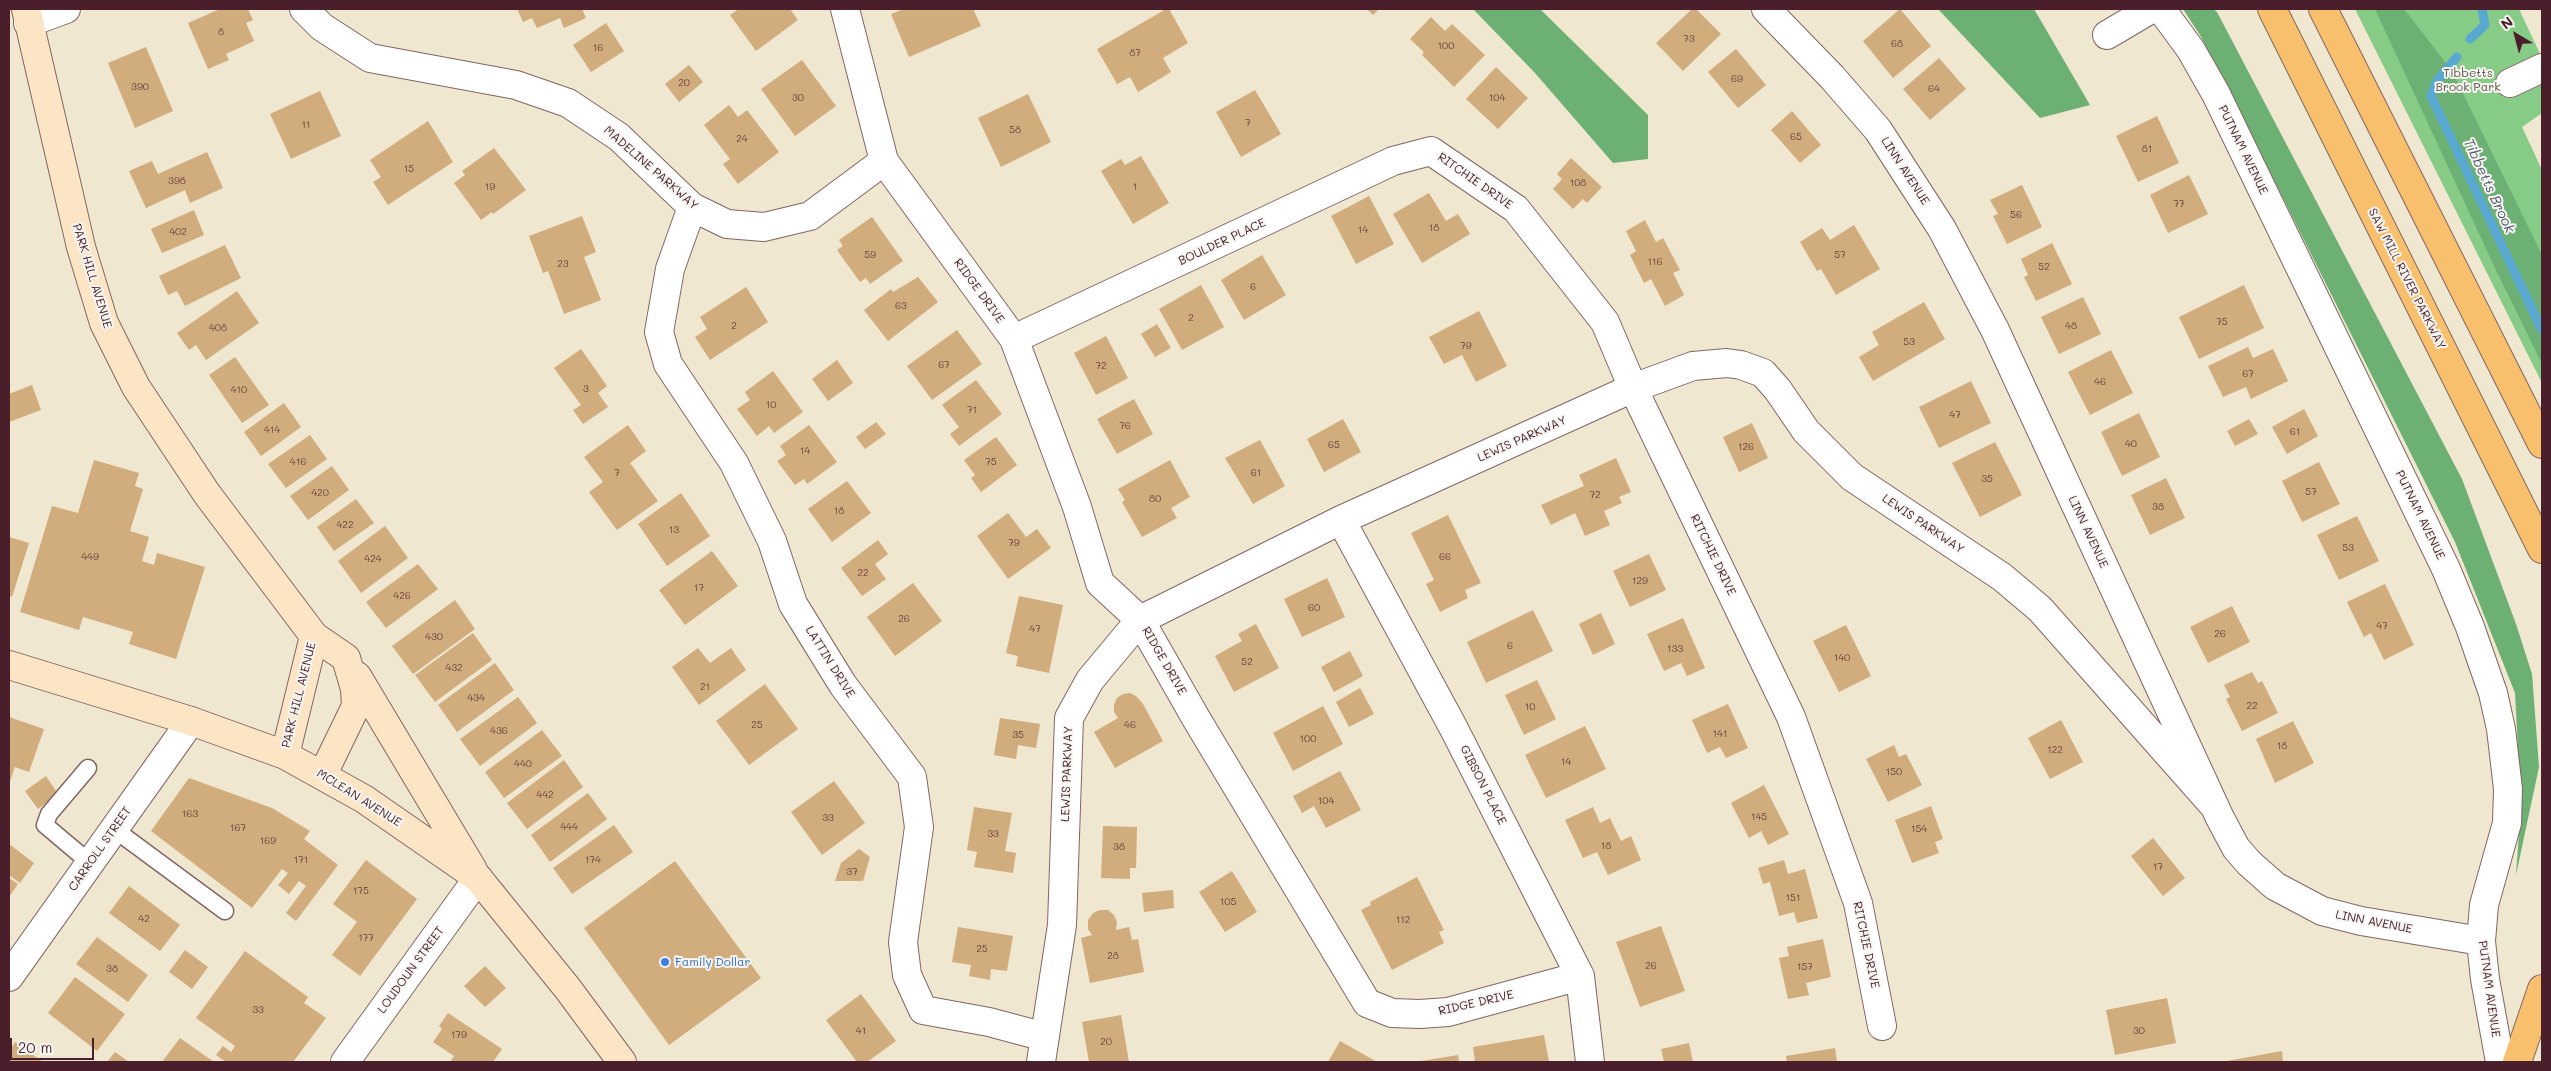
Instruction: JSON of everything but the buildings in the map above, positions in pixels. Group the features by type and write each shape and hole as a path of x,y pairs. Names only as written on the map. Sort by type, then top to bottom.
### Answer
{"highway":[{"name":"SAW MILL RIVER PARKWAY","path":"2272,9 2539,543 2542,568"},
{"path":"2323,9 2542,444"},
{"path":"2517,1062 2542,989"}],"street":[{"path":"27,16 66,9"},
{"name":"MADELINE PARKWAY","path":"304,9 322,27 370,58 516,85 568,103 619,138 692,207 727,224 764,227 810,216 884,160"},
{"name":"RIDGE DRIVE","path":"844,9 884,160 1014,339 1077,507 1100,583 1140,620 1367,1003 1392,1013 1448,1012 1580,976"},
{"name":"LINN AVENUE","path":"1766,9 1832,77 1878,130 1942,229 1995,330 2227,833 2249,864 2275,886 2306,904 2340,916 2481,941"},
{"path":"2107,35 2151,9"},
{"name":"PUTNAM AVENUE","path":"2161,9 2191,50 2216,94 2446,569 2480,656 2499,720 2508,806 2508,823 2484,905 2481,941 2485,979 2500,1062"},
{"name":"PARK HILL AVENUE","path":"27,16 81,248 104,324 136,387 207,494 314,636 346,658"},
{"path":"2510,83 2542,68"},
{"name":"BOULDER PLACE","path":"1014,339 1393,161 1432,151"},
{"name":"RITCHIE DRIVE","path":"1432,151 1516,209 1605,322 1633,388 1791,717 1858,903 1882,1026"},
{"name":"LATTIN DRIVE","path":"692,207 670,269 659,332 668,364 734,464 772,541 794,604 843,685 912,777 919,827 903,942 907,974 922,1010 989,1022 1043,1050"},
{"name":"LEWIS PARKWAY","path":"1043,1050 1062,925 1069,718 1090,680 1140,620 1341,520 1633,388 1680,369 1710,364 1741,365 1763,374 1778,390 1806,431 1852,476 2002,577 2040,609 2215,807"},
{"name":"GIBSON PLACE","path":"1341,520 1453,727 1580,976 1590,1062"},
{"name":"PARK HILL AVENUE","path":"285,754 314,636"},
{"path":"323,774 356,706 355,689 346,658"},
{"path":"346,658 478,878"},
{"name":"MCLEAN AVENUE","path":"9,665 190,721 285,754 364,799 478,878 568,989 622,1062"},
{"name":"CARROLL STREET","path":"9,977 190,721"},
{"name":"LOUDOUN STREET","path":"345,1062 478,878"}],"lane":[{"path":"88,768 49,814 46,825 90,863"},
{"path":"114,829 225,911"}],"green space":[{"path":"1473,9 1540,9 1648,115 1648,159 1613,163 1535,73"},
{"path":"1938,9 2034,9 2090,105 2040,118"},
{"path":"2183,9 2213,9 2217,12 2462,479 2516,624 2532,674 2539,767 2516,875 2521,806 2515,693 2455,542 2249,130 2200,35"},
{"name":"Tibbetts Brook Park","path":"2355,9 2519,9 2542,58 2542,113 2522,127 2542,170 2542,383"},
{"path":"2375,9 2404,9 2452,71 2542,255 2542,364 2494,266"}],"waterway":[{"name":"Tibbetts Brook","path":"2470,39 2485,25 2482,9"},
{"name":"Tibbetts Brook","path":"2457,57 2437,81 2431,96 2542,330"}],"place":[{"name":"Family Dollar","path":"665,962"}]}
